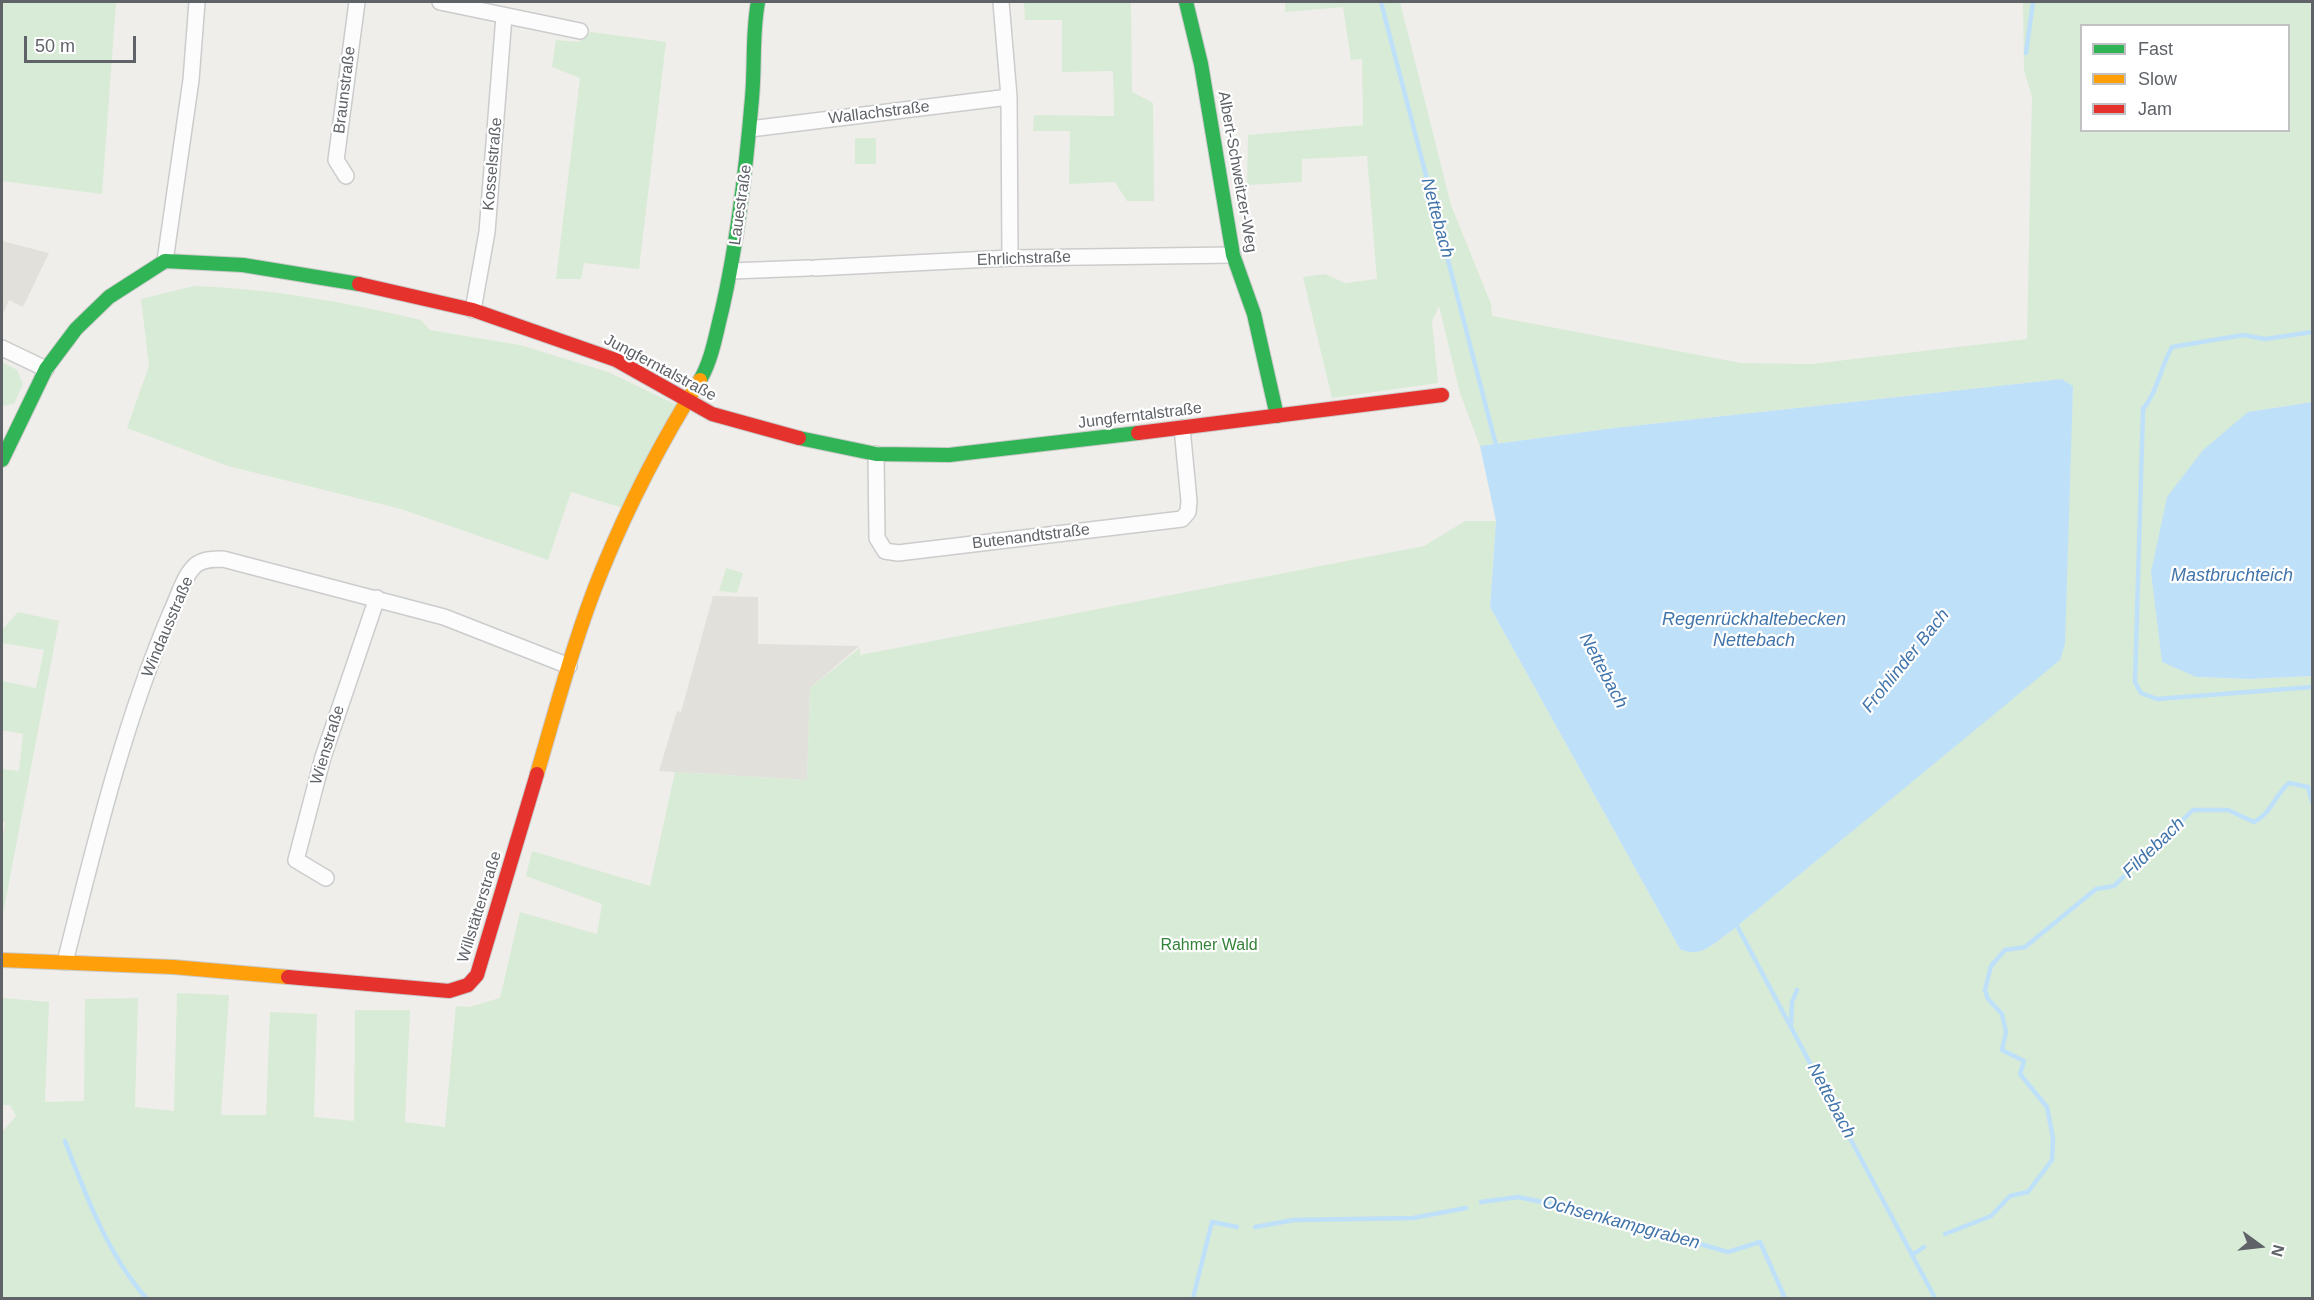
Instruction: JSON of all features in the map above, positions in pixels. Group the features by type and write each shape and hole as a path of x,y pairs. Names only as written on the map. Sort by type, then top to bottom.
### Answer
{"street":[{"path":"2,460 46,369 76,329 109,297 165,261 191,80 197,2"},
{"name":"Braunstraße","path":"346,176 336,160 357,2"},
{"path":"440,2 580,31"},
{"name":"Lauestraße","path":"687,400 705,372 731,271 750,129 754,22 758,2"},
{"path":"1001,2 1009,97 1010,258"},
{"name":"Albert-Schweitzer-Weg","path":"1186,2 1202,64 1233,255 1268,366 1277,416"},
{"name":"Kosselstraße","path":"473,310 487,232 504,16"},
{"name":"Wallachstraße","path":"750,129 1009,97"},
{"name":"Ehrlichstraße","path":"731,271 1010,258 1233,255"},
{"name":"Jungferntalstraße","path":"165,261 243,265 333,278 473,310 606,356 711,414 779,434 876,454 949,455 1442,395"},
{"path":"2,348 46,369"},
{"name":"Willstätterstraße","path":"2,960 173,967 449,991 468,985 477,975 569,666 602,571 630,508 687,400"},
{"name":"Butenandtstraße","path":"876,454 877,538 885,551 898,553 1182,519 1188,512 1189,501 1182,428"},
{"name":"Windausstraße","path":"65,962 105,802 129,722 159,641 186,579 196,565 208,559 223,559 377,598 477,629 569,666"},
{"name":"Wienstraße","path":"326,878 296,860 323,757 377,598"}],"shaded area":[{"path":"2,241 49,253 23,307 9,300 2,316"},
{"path":"713,596 758,597 758,644 859,646 810,688 807,780 659,771 677,711 681,712"}],"green space":[{"path":"2,2 116,2 102,194 2,181"},
{"path":"1131,2 1132,92 1153,103 1154,201 1127,201 1115,182 1069,184 1070,131 1033,131 1034,115 1114,116 1113,71 1062,72 1062,20 1025,20 1024,3"},
{"name":"Rahmer Wald","path":"1285,2 1400,2 1451,205 1491,304 1492,316 1741,363 1811,364 2027,339 2032,97 2024,70 2023,2 2312,2 2312,402 2248,412 2196,677 2250,679 2312,676 2312,1298 2,1298 2,1132 16,1116 10,1105 2,1105 2,998 49,1002 45,1102 84,1101 85,999 138,998 135,1107 174,1111 177,993 229,995 221,1115 266,1115 270,1012 317,1014 314,1117 354,1121 355,1010 410,1010 405,1122 445,1127 456,1006 469,1007 500,998 520,912 597,934 602,904 526,876 532,851 650,886 675,772 807,780 810,688 860,648 860,655 1424,546 1465,521 1496,521 1490,607 1680,949 1687,952 1706,949 1730,932 2060,659 2073,386 2062,379 1614,428 1480,446 1460,393 1439,306 1432,321 1438,383 1332,398 1303,277 1325,274 1345,283 1377,279 1367,156 1302,159 1302,182 1247,185 1248,135 1363,125 1362,59 1351,60 1343,7 1285,12"},
{"path":"591,32 666,42 639,269 584,263 581,279 556,279 580,78 552,67 556,40 578,42"},
{"path":"855,138 876,138 876,164 855,164"},
{"path":"194,286 308,297 421,320 430,330 520,345 608,372 677,405 626,509 571,492 548,560 401,509 228,466 127,428 149,366 141,299"},
{"path":"2,362 17,370 23,384 14,404 2,406"},
{"path":"726,568 743,573 737,593 719,591"},
{"path":"18,612 59,621 2,919 2,844 5,822 2,821 2,769 19,771 23,734 2,730 2,681 36,688 44,650 2,643 2,630"}],"water":[{"name":"Regenrückhaltebecken Nettebach","path":"2062,379 2073,386 2065,644 2060,660 1730,932 1706,949 1687,952 1680,949 1490,607 1496,521 1480,446 1614,428"},
{"name":"Mastbruchteich","path":"2312,402 2312,676 2250,679 2196,677 2162,662 2151,572 2167,497 2203,450 2248,412"}],"waterway":[{"name":"Nettebach","path":"1381,2 1497,449"},
{"name":"Frohlinder Bach","path":"2026,53 2033,2"},
{"name":"Fildebach","path":"2312,332 2265,339 2243,335 2172,347 2152,395 2143,409 2135,682 2141,693 2157,699 2312,687"},
{"name":"Fildebach","path":"1945,1234 1991,1216 2010,1196 2028,1192 2052,1160 2053,1138 2047,1107 2020,1074 2024,1061 2002,1050 2006,1032 2002,1014 1988,999 1985,990 1991,966 2005,950 2025,947 2096,889 2114,886 2193,810 2228,810 2254,822 2269,810 2289,783 2308,787 2312,802"},
{"name":"Nettebach","path":"1735,922 1935,1298"},
{"path":"1791,1025 1792,1002 1797,990"},
{"path":"65,1141 109,1243 132,1281 146,1298"},
{"name":"Ochsenkampgraben","path":"1481,1202 1518,1197 1585,1211 1728,1252 1760,1242 1785,1298"},
{"name":"Ochsenkampgraben","path":"1255,1227 1294,1220 1413,1218 1466,1208"},
{"name":"Ochsenkampgraben","path":"1193,1298 1212,1222 1237,1227"},
{"name":"Fildebach","path":"1912,1255 1924,1247"}],"traffic: fast":[{"path":"700,380 708,364 716,337 737,231 750,125 758,2"},
{"path":"1186,2 1201,64 1233,255 1254,314 1277,416"},
{"path":"2,460 46,369 76,329 109,297 165,261 243,265 359,284"},
{"path":"799,438 876,454 949,455 1138,433"}],"traffic: slow":[{"path":"537,774 575,646 602,570 647,473 700,380"},
{"path":"2,960 173,967 288,977"}],"traffic: jam":[{"path":"359,284 473,310 616,360 712,414 799,438"},
{"path":"1138,433 1442,395"},
{"path":"288,977 449,991 468,985 477,975 537,774"}]}
